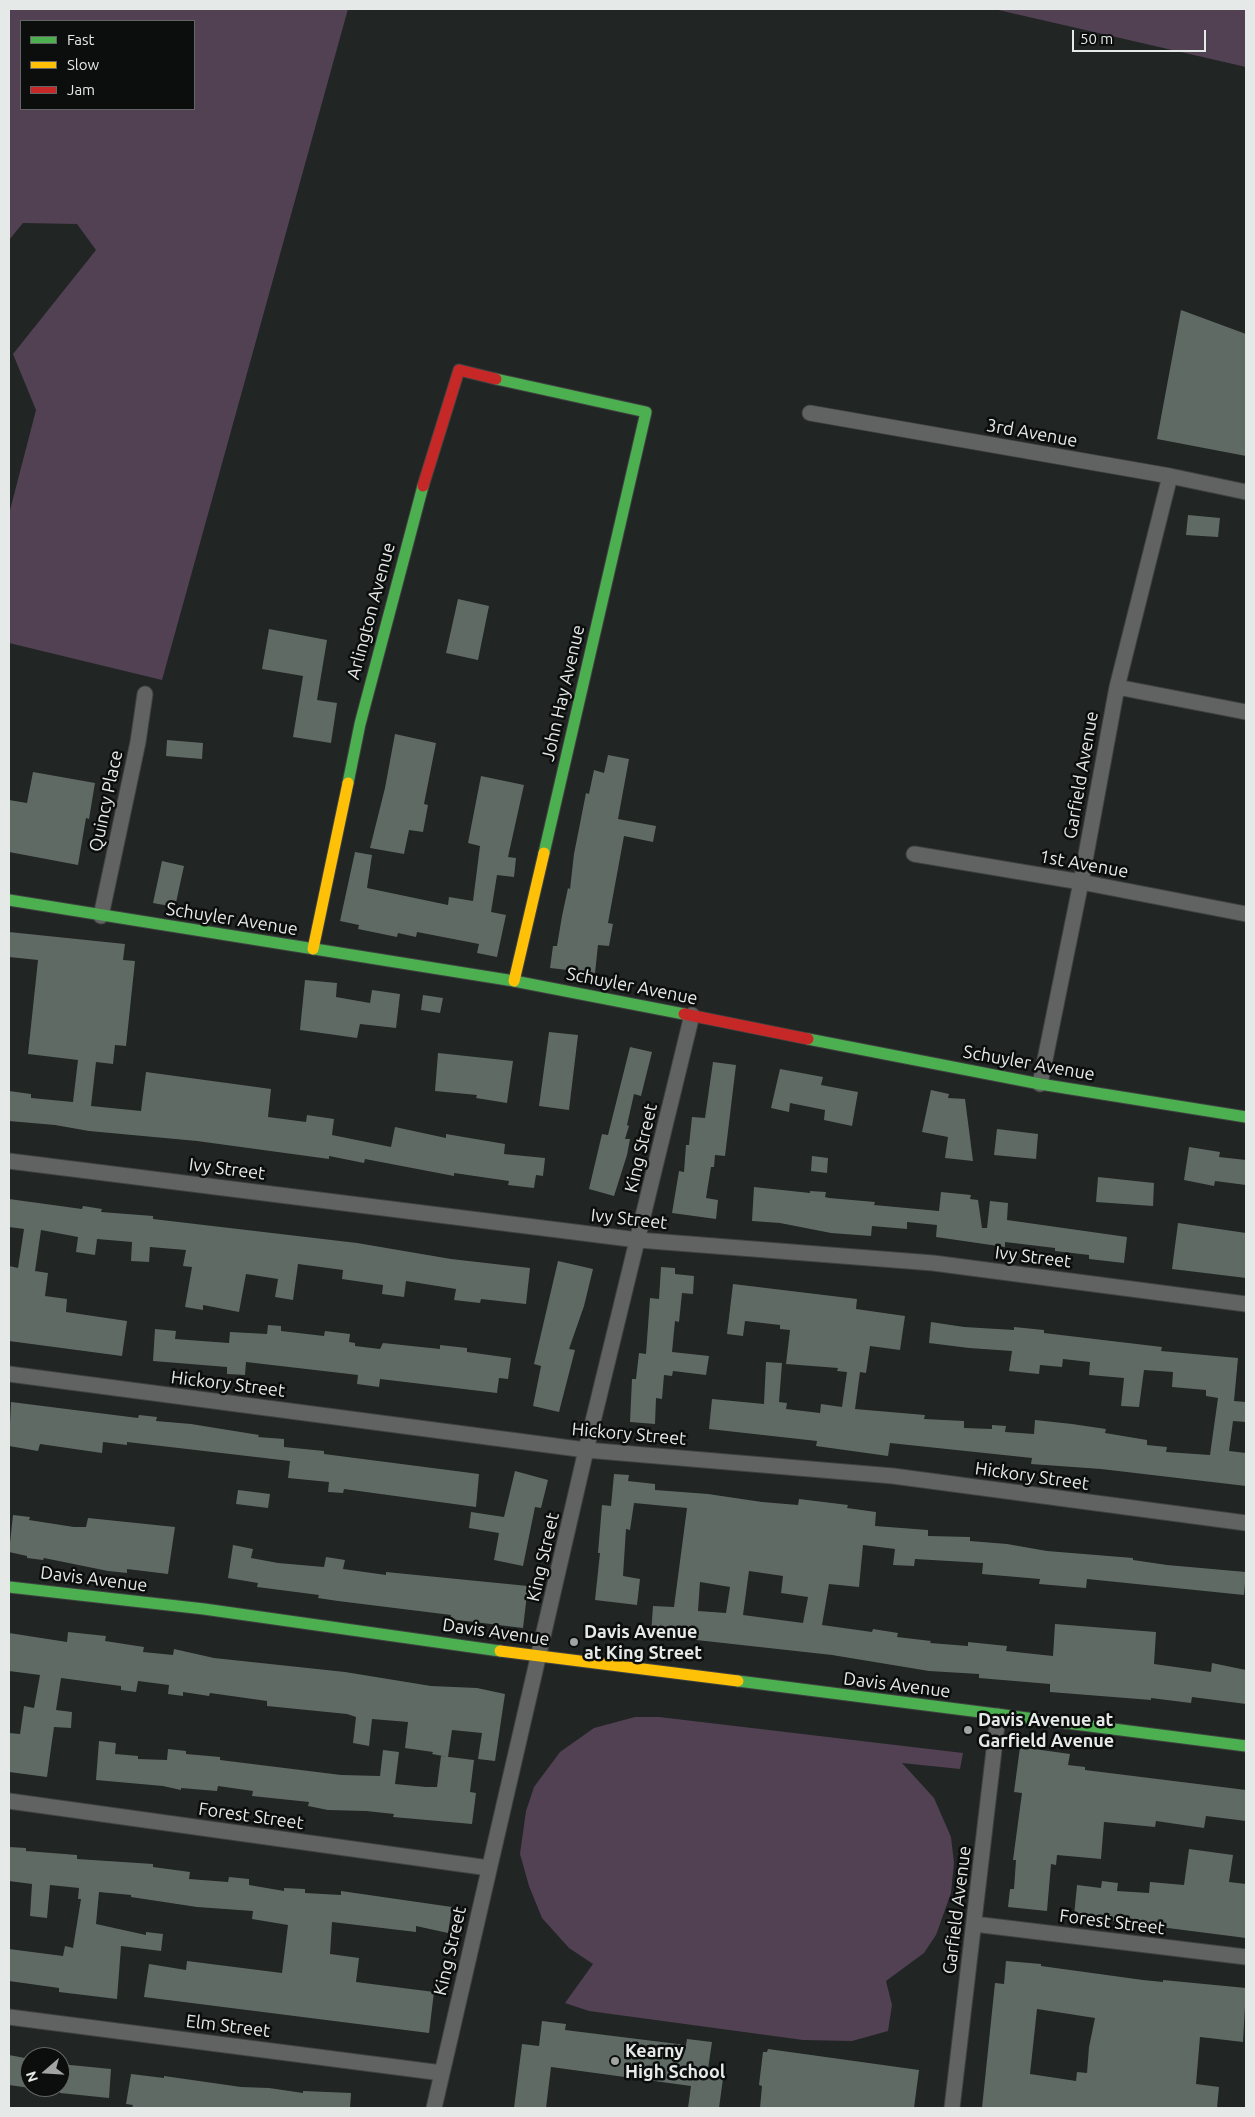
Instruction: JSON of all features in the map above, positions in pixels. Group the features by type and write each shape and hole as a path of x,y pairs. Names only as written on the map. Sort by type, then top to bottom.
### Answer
{"street":[{"name":"Arlington Avenue","path":"313,950 360,724 420,495 459,370 646,412"},
{"name":"John Hay Avenue","path":"514,981 646,412"},
{"name":"3rd Avenue","path":"810,413 1170,476 1246,492"},
{"name":"Garfield Avenue","path":"1040,1084 1081,882 1117,687 1170,476"},
{"path":"1117,687 1246,712"},
{"name":"Quincy Place","path":"101,916 138,742 145,694"},
{"name":"1st Avenue","path":"914,854 1081,882 1246,914"},
{"name":"Schuyler Avenue","path":"9,900 514,981 1040,1084 1246,1117"},
{"name":"King Street","path":"434,2108 586,1450 692,1015"},
{"name":"Ivy Street","path":"9,1161 638,1240 932,1263 1246,1304"},
{"name":"Hickory Street","path":"9,1374 586,1450 893,1476 1246,1523"},
{"name":"Davis Avenue","path":"9,1587 204,1609 539,1656 998,1716 1246,1746"},
{"name":"Garfield Avenue","path":"952,2108 998,1716"},
{"name":"Forest Street","path":"9,1801 489,1868"},
{"name":"Forest Street","path":"974,1924 1246,1957"},
{"name":"Elm Street","path":"9,2017 442,2074"}],"shaded area":[{"path":"9,9 348,9 162,680 9,643 9,514 36,410 13,354 96,250 77,224 23,223 9,240"},
{"path":"994,9 1246,9 1246,67"},
{"path":"635,1717 659,1717 963,1753 960,1769 902,1763 934,1798 951,1837 954,1863 951,1893 936,1935 924,1953 886,1981 892,2005 888,2031 852,2041 803,2040 589,2011 565,2003 593,1964 569,1948 542,1918 529,1886 520,1854 526,1811 534,1787 560,1752 594,1728"}],"building":[{"path":"1181,310 1246,334 1246,456 1157,439"},
{"path":"1188,515 1220,518 1218,537 1186,535"},
{"path":"458,599 489,606 478,660 446,653"},
{"path":"269,629 327,640 317,700 337,703 331,743 293,737 303,676 262,669"},
{"path":"395,734 436,743 424,804 428,805 423,832 409,830 404,854 370,848 385,788"},
{"path":"167,740 203,743 202,759 166,756"},
{"path":"608,755 629,759 618,819 656,826 653,842 624,836 608,923 613,924 609,946 598,945 595,973 550,968 553,946 557,946 568,888 570,889 574,854 586,793 589,794 594,770 604,773"},
{"path":"33,772 95,783 89,819 86,818 78,865 9,852 9,800 27,803"},
{"path":"481,776 524,785 508,857 516,858 514,877 497,875 491,912 506,915 497,957 477,953 479,944 417,932 416,937 398,933 397,937 358,929 359,925 340,921 355,852 372,855 367,888 448,905 449,897 473,901 480,846 468,843"},
{"path":"162,861 184,866 175,907 153,903"},
{"path":"9,932 125,944 123,960 135,961 126,1046 115,1045 113,1064 96,1062 91,1106 141,1111 146,1072 271,1089 268,1117 306,1122 307,1115 334,1119 332,1135 391,1147 395,1127 446,1138 446,1134 505,1144 504,1154 545,1158 543,1176 536,1175 534,1188 508,1185 509,1181 454,1173 454,1176 365,1159 364,1163 329,1156 329,1159 197,1141 9,1121 9,1091 31,1094 31,1098 73,1102 78,1060 28,1054 38,960 9,957"},
{"path":"305,980 337,983 336,997 370,1003 372,990 400,994 396,1028 360,1024 357,1038 300,1030"},
{"path":"423,995 443,998 440,1013 421,1010"},
{"path":"549,1032 578,1035 569,1110 539,1106"},
{"path":"630,1047 652,1052 641,1096 634,1094 625,1139 630,1139 627,1155 614,1196 589,1189 602,1134 608,1135"},
{"path":"438,1053 513,1061 507,1103 476,1098 477,1095 435,1091"},
{"path":"713,1062 736,1065 725,1156 715,1155 706,1198 718,1200 716,1219 672,1213 679,1171 684,1172 686,1145 689,1145 692,1117 705,1118"},
{"path":"780,1069 823,1077 821,1085 858,1092 852,1126 824,1120 825,1110 790,1103 789,1112 771,1108"},
{"path":"931,1090 949,1094 948,1098 965,1099 973,1161 945,1158 948,1137 922,1132"},
{"path":"997,1129 1038,1134 1036,1159 994,1155"},
{"path":"1189,1147 1220,1152 1219,1157 1246,1160 1246,1185 1215,1181 1214,1186 1184,1180"},
{"path":"812,1156 828,1158 827,1173 811,1171"},
{"path":"1098,1177 1154,1183 1153,1206 1096,1202"},
{"path":"754,1187 810,1193 810,1191 826,1192 825,1197 829,1198 875,1202 874,1205 939,1211 941,1192 971,1195 970,1199 978,1200 982,1228 987,1228 990,1201 1008,1203 1007,1220 1127,1237 1124,1263 1089,1259 1089,1255 1055,1251 1055,1248 1005,1242 1005,1247 936,1237 937,1225 907,1222 907,1229 872,1226 871,1236 831,1233 780,1223 752,1221"},
{"path":"9,1199 82,1209 83,1206 102,1209 101,1212 153,1216 153,1219 357,1243 451,1259 530,1268 526,1304 481,1299 480,1303 454,1300 456,1289 406,1281 404,1297 382,1294 383,1285 342,1279 343,1270 298,1264 293,1300 275,1297 278,1279 246,1274 239,1312 203,1305 203,1310 185,1307 192,1267 183,1266 186,1250 150,1247 149,1262 131,1261 132,1242 97,1239 95,1255 76,1252 78,1237 41,1230 35,1271 48,1273 45,1296 67,1299 66,1312 127,1321 122,1356 9,1341 9,1266 18,1268 24,1229 9,1227"},
{"path":"1178,1223 1246,1233 1246,1278 1172,1269"},
{"path":"558,1261 593,1269 584,1306 569,1349 575,1350 559,1412 533,1406 541,1366 534,1364"},
{"path":"661,1267 675,1268 675,1274 694,1276 693,1294 682,1293 679,1322 675,1321 672,1352 709,1356 706,1375 673,1371 672,1376 664,1375 662,1399 656,1398 655,1424 630,1422 632,1379 636,1379 639,1353 646,1354 650,1298 659,1299"},
{"path":"733,1284 857,1299 856,1309 905,1316 900,1350 870,1346 866,1373 860,1372 855,1409 925,1415 924,1419 964,1421 964,1428 992,1429 992,1425 1006,1426 1005,1432 1034,1434 1035,1420 1072,1424 1106,1429 1105,1433 1147,1440 1147,1445 1167,1447 1166,1452 1210,1455 1218,1398 1206,1396 1206,1390 1172,1387 1173,1372 1144,1370 1139,1407 1121,1406 1124,1378 1089,1375 1090,1362 1063,1359 1062,1367 1040,1365 1039,1374 1009,1371 1012,1351 929,1343 931,1322 964,1327 1014,1330 1014,1327 1044,1330 1044,1333 1162,1347 1161,1351 1238,1358 1234,1401 1246,1402 1246,1422 1233,1421 1229,1451 1246,1453 1246,1486 1101,1469 1031,1464 1032,1458 890,1443 888,1456 816,1446 817,1441 709,1429 712,1399 764,1404 766,1362 782,1363 779,1402 787,1403 786,1409 820,1413 821,1404 842,1407 847,1372 837,1371 838,1368 786,1364 790,1330 780,1329 780,1325 745,1321 743,1336 727,1334"},
{"path":"268,1325 281,1326 281,1331 324,1336 325,1331 350,1334 349,1342 355,1343 355,1346 380,1349 383,1343 440,1349 440,1345 467,1348 467,1352 511,1358 508,1379 499,1378 497,1393 380,1379 379,1387 357,1384 358,1375 246,1362 245,1375 227,1374 227,1367 153,1361 155,1329 176,1331 175,1339 229,1343 230,1332 267,1334"},
{"path":"11,1402 138,1418 139,1415 157,1417 156,1421 191,1424 259,1435 258,1437 284,1439 284,1447 324,1451 324,1454 479,1474 476,1507 344,1489 343,1493 328,1492 329,1482 288,1478 290,1461 127,1442 127,1445 103,1442 102,1453 40,1444 38,1451 9,1446"},
{"path":"515,1471 548,1480 541,1508 535,1507 523,1566 494,1560 499,1533 469,1528 471,1512 504,1517"},
{"path":"614,1474 629,1475 628,1481 655,1484 655,1490 708,1494 798,1505 799,1499 848,1505 847,1508 876,1512 875,1526 928,1530 928,1536 970,1537 970,1541 1007,1544 1047,1551 1133,1558 1133,1560 1167,1565 1246,1572 1244,1595 1087,1579 1086,1588 1039,1584 1040,1579 982,1574 983,1563 915,1559 914,1566 893,1565 895,1549 863,1545 859,1587 829,1584 822,1625 872,1632 873,1629 898,1633 897,1637 931,1641 930,1643 968,1646 968,1642 1007,1646 1006,1651 1053,1656 1055,1624 1156,1632 1154,1664 1211,1672 1212,1663 1246,1670 1246,1704 1192,1697 1191,1703 1151,1698 1151,1700 1050,1692 1050,1684 979,1678 979,1674 929,1671 832,1655 651,1635 653,1606 674,1607 687,1508 634,1503 630,1530 626,1529 623,1576 640,1579 637,1605 595,1600 600,1553 598,1553 602,1505 611,1506","holes":["749,1571 783,1576 781,1593 808,1597 803,1623 743,1615","700,1582 730,1587 726,1613 698,1611"]},
{"path":"238,1490 270,1494 268,1508 236,1504"},
{"path":"13,1515 30,1517 29,1520 74,1527 86,1527 88,1518 175,1527 168,1574 127,1569 127,1573 108,1571 44,1558 43,1560 27,1558 27,1556 9,1552"},
{"path":"233,1545 253,1549 251,1558 278,1563 324,1567 326,1557 345,1560 343,1569 386,1575 386,1572 528,1586 523,1628 450,1619 451,1615 338,1601 318,1598 319,1595 257,1587 258,1583 228,1578"},
{"path":"68,1632 106,1636 105,1641 144,1647 143,1652 173,1655 174,1649 214,1658 345,1672 431,1686 477,1688 505,1694 495,1761 478,1759 482,1733 452,1730 448,1757 432,1754 433,1752 405,1748 408,1722 372,1719 369,1746 353,1743 356,1717 347,1714 267,1706 267,1701 210,1693 209,1696 183,1692 183,1696 168,1694 169,1685 138,1681 136,1692 121,1690 121,1686 61,1678 56,1710 72,1712 71,1728 54,1727 47,1777 9,1772 9,1733 20,1734 24,1706 34,1708 40,1675 9,1671 9,1633 67,1642"},
{"path":"99,1741 116,1743 115,1754 138,1756 138,1759 167,1760 168,1749 186,1751 186,1754 220,1757 220,1760 341,1775 380,1776 383,1750 399,1752 395,1784 426,1787 437,1787 441,1756 474,1760 470,1792 476,1793 472,1824 393,1817 394,1814 366,1811 328,1810 308,1806 309,1802 252,1796 253,1791 218,1786 217,1791 181,1788 181,1790 163,1786 96,1780"},
{"path":"1020,1747 1070,1754 1068,1765 1085,1767 1085,1770 1246,1790 1246,1821 1206,1816 1204,1828 1156,1821 1155,1827 1104,1822 1101,1859 1057,1855 1056,1865 1051,1864 1047,1911 1008,1907 1010,1889 1014,1889 1016,1860 1013,1860 1022,1793 1014,1792"},
{"path":"9,1847 26,1848 26,1851 77,1855 77,1859 153,1864 153,1867 190,1872 189,1879 228,1882 229,1877 249,1879 249,1885 284,1891 284,1888 305,1889 305,1893 341,1895 341,1891 452,1907 448,1933 416,1926 416,1932 332,1922 330,1954 359,1958 356,1982 434,1992 429,2033 144,1997 149,1964 186,1970 187,1961 282,1973 288,1925 252,1919 253,1911 197,1907 131,1897 131,1895 99,1892 96,1924 146,1935 146,1932 163,1934 161,1951 121,1946 117,1999 59,1992 59,1988 9,1981 9,1949 63,1956 65,1946 73,1948 81,1899 78,1899 79,1888 50,1885 47,1918 30,1916 32,1884 9,1881"},
{"path":"1189,1849 1233,1855 1229,1882 1246,1884 1246,1938 1074,1916 1077,1885 1101,1888 1102,1881 1118,1883 1117,1891 1149,1893 1150,1882 1184,1885"},
{"path":"1006,1961 1041,1964 1041,1966 1143,1980 1163,1982 1163,1980 1246,1988 1243,2042 1200,2037 1196,2084 1219,2087 1217,2108 982,2108 995,1983 1004,1984","holes":["1037,2009 1095,2018 1089,2047 1087,2073 1077,2072 1076,2081 1030,2074"]},
{"path":"542,2021 566,2024 565,2030 686,2045 687,2039 712,2042 708,2069 724,2071 719,2108 688,2108 691,2086 551,2067 546,2108 514,2108 522,2044 539,2046"},
{"path":"768,2049 919,2070 914,2108 760,2108 762,2086 759,2085 763,2052 767,2052"},
{"path":"9,2055 20,2057 20,2087 9,2085"},
{"path":"70,2065 111,2069 109,2098 70,2094"},
{"path":"131,2074 164,2078 164,2076 241,2087 269,2088 303,2093 303,2091 351,2093 350,2108 132,2108 133,2105 126,2104"}],"traffic: fast":[{"path":"496,379 646,412 544,853"},
{"path":"348,783 360,724 423,486"},
{"path":"9,900 514,981 684,1014"},
{"path":"808,1039 1040,1084 1246,1117"},
{"path":"9,1587 204,1609 500,1651"},
{"path":"738,1681 1246,1746"}],"traffic: slow":[{"path":"313,949 348,783"},
{"path":"514,981 544,853"},
{"path":"500,1651 738,1681"}],"traffic: jam":[{"path":"423,486 459,370 496,379"},
{"path":"684,1014 808,1039"}],"place":[{"name":"Davis Avenue at King Street","path":"574,1642"},
{"name":"Davis Avenue at Garfield Avenue","path":"968,1730"},
{"name":"Kearny High School","path":"615,2061"}]}
